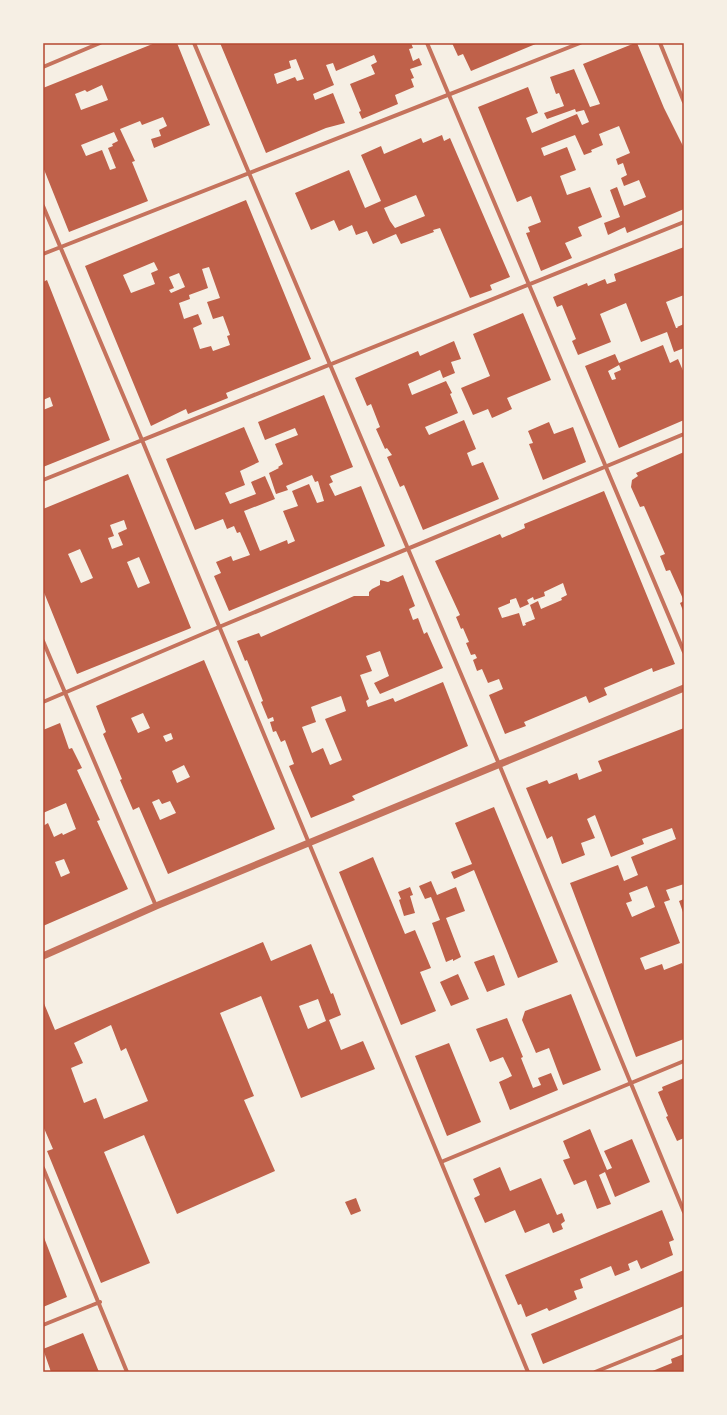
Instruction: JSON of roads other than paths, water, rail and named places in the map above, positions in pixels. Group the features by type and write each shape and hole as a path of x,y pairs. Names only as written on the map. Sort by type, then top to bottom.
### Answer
{"street":[{"path":"43,67 100,43"},
{"path":"194,43 250,172 499,764 684,1212"},
{"path":"427,43 684,652"},
{"path":"43,254 580,43"},
{"path":"660,43 684,102"},
{"path":"43,206 142,440 528,1372"},
{"path":"43,480 684,222"},
{"path":"43,702 684,434"},
{"path":"43,641 156,906"},
{"path":"43,956 156,906 684,688"},
{"path":"441,1162 684,1061"},
{"path":"43,1168 100,1302 127,1372"},
{"path":"43,1325 100,1302"},
{"path":"595,1372 684,1336"}]}
